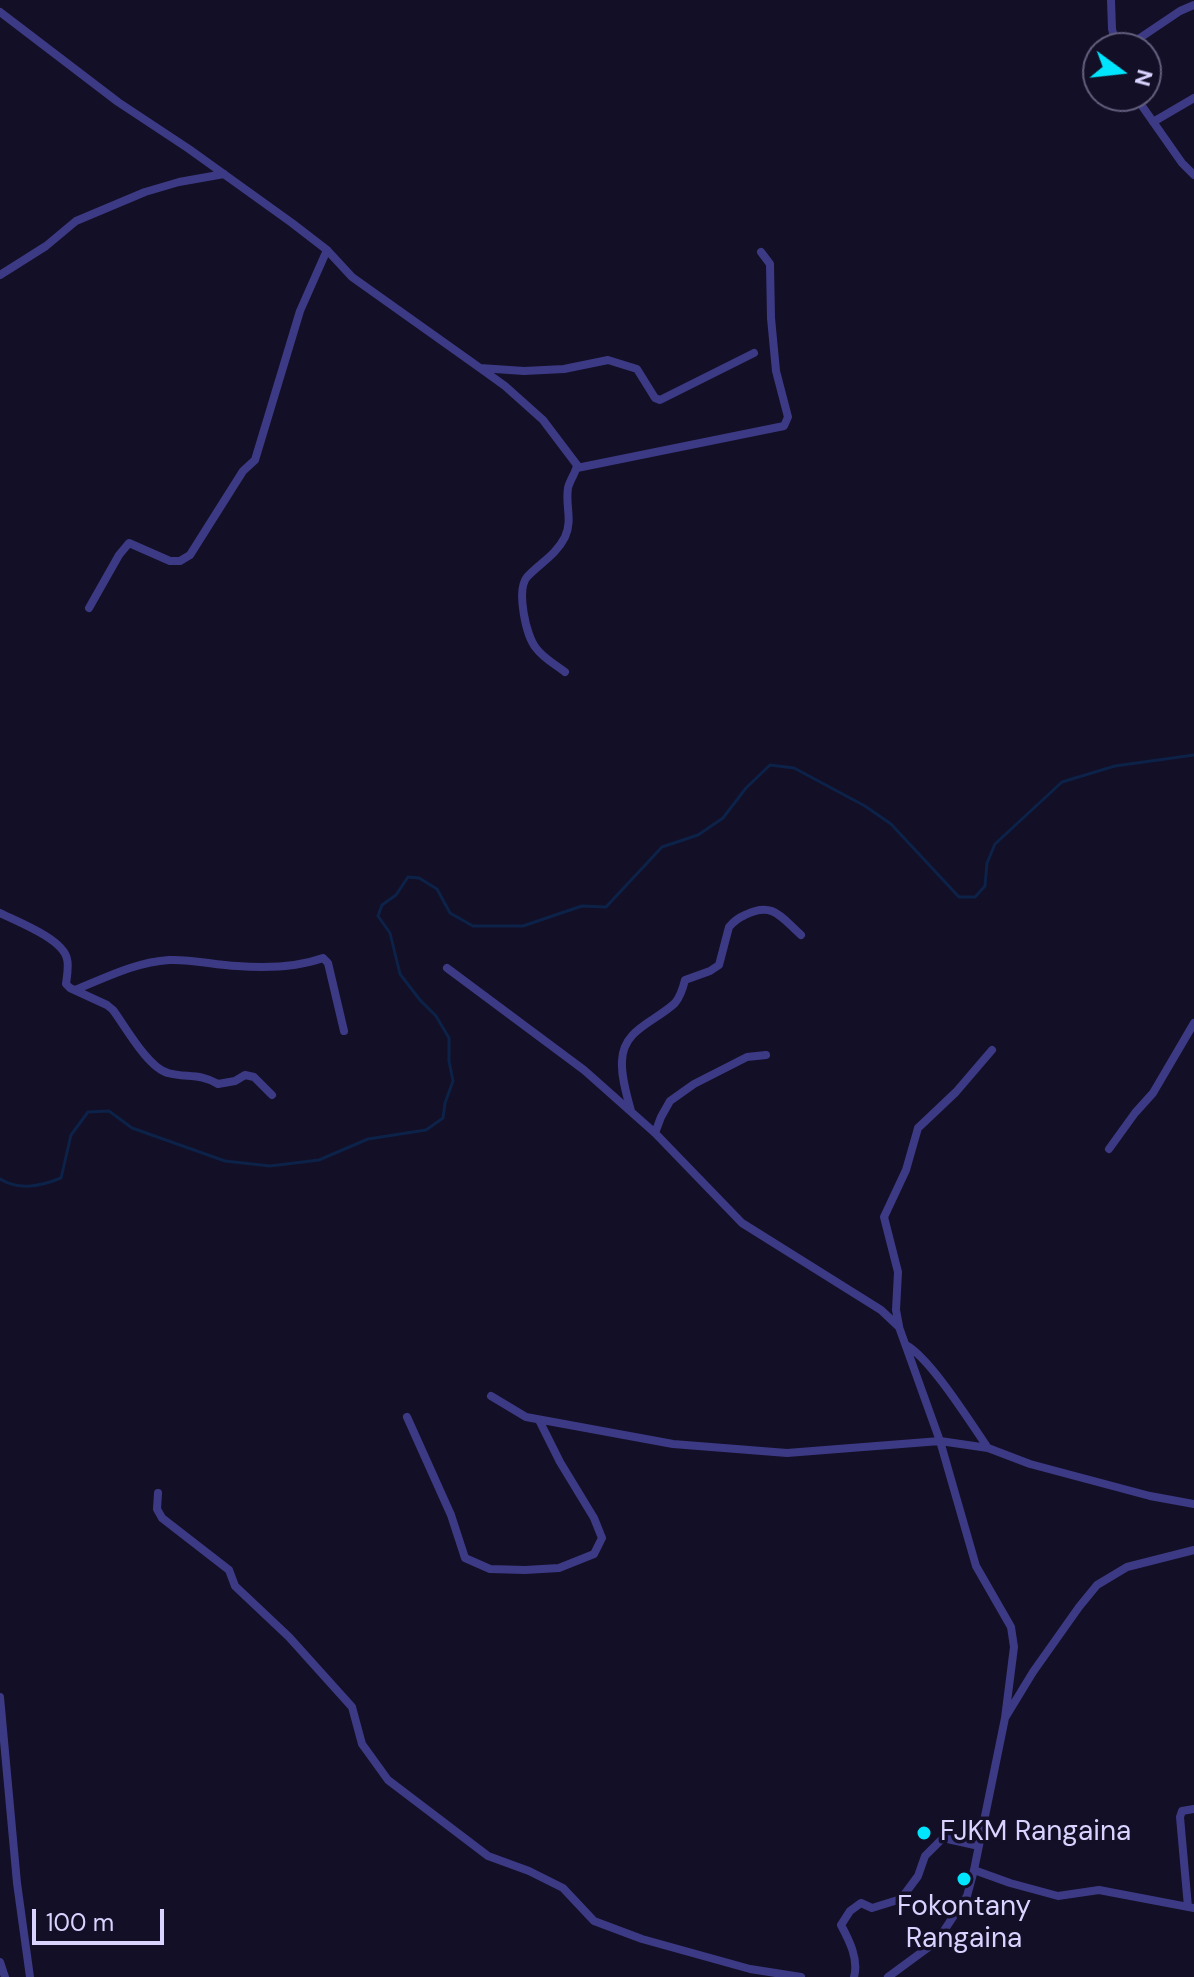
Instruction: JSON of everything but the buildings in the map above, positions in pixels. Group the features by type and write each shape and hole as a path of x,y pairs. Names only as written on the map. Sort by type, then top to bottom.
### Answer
{"street":[{"path":"1111,0 1113,32"},
{"path":"1149,32 1194,5"},
{"path":"0,12 118,102 224,174 327,250 352,277 505,386 543,420 577,468"},
{"path":"1153,122 1194,98"},
{"path":"1146,112 1194,175"},
{"path":"0,275 87,216 145,192 224,174"},
{"path":"89,608 123,548 129,543 170,561 180,561 190,555 243,471 255,460 300,311 327,250"},
{"path":"577,468 784,426 788,417 776,371 770,264 761,252"},
{"path":"480,368 524,371 564,369 608,360 637,369 655,398 660,400 754,353"},
{"path":"565,672 536,648 528,630 522,588 524,580 553,555 565,538 570,522 568,486 577,468"},
{"path":"631,1112 622,1061 627,1039 674,1003 685,980 719,965 732,922 757,909 774,911 801,935"},
{"path":"0,913 63,948 67,960 66,984 113,1010 157,1069 169,1074 196,1075 218,1084 235,1081 245,1075 254,1077 272,1095"},
{"path":"75,990 135,966 167,960 199,960 236,966 310,963 323,958 328,963 344,1031"},
{"path":"447,968 584,1070 655,1133 742,1223 881,1310 899,1327"},
{"path":"1109,1149 1153,1093 1194,1023"},
{"path":"888,1977 937,1941 967,1896 1005,1718 1014,1647 1011,1627 976,1566 940,1441 899,1327 896,1310 898,1272 884,1217 906,1170 918,1128 956,1092 992,1050"},
{"path":"655,1133 670,1101 694,1084 747,1057 766,1055"},
{"path":"906,1345 916,1351 988,1448"},
{"path":"491,1396 526,1417 673,1444 787,1453 940,1441 988,1448 1030,1464 1150,1496 1194,1504"},
{"path":"407,1417 451,1515 465,1558 490,1569 525,1570 559,1568 594,1554 602,1538 539,1420"},
{"path":"158,1493 157,1509 162,1518 229,1570 235,1586 289,1637 352,1707 362,1744 388,1780 488,1856 563,1888 594,1921 642,1939 750,1969 801,1977"},
{"path":"1005,1718 1033,1672 1097,1585 1127,1567 1194,1550"},
{"path":"0,1697 17,1883 30,1977"},
{"path":"974,1870 1058,1896 1099,1890 1191,1908 1180,1817 1182,1811 1194,1809"},
{"path":"854,1977 856,1970 851,1944 841,1925 850,1911 861,1903 872,1908 901,1899 918,1876 925,1856 943,1838 979,1846"},
{"path":"0,1962 5,1977"}],"waterway":[{"path":"0,1179 15,1185 30,1186 61,1178 71,1135 88,1112 109,1111 132,1128 225,1161 270,1166 319,1160 368,1139 426,1130 443,1118 453,1081 449,1038 436,1016 400,974 390,933 378,916 382,905 396,895 408,877 419,878 437,889 450,913 473,926 523,926 582,906 606,907 662,847 698,835 723,818 746,788 770,765 794,768 865,806 891,824 959,897 975,897 985,886 987,863 995,844 1062,782 1115,766 1194,755"}],"place":[{"name":"FJKM Rangaina","path":"924,1833"},
{"name":"Fokontany Rangaina","path":"964,1879"}]}
